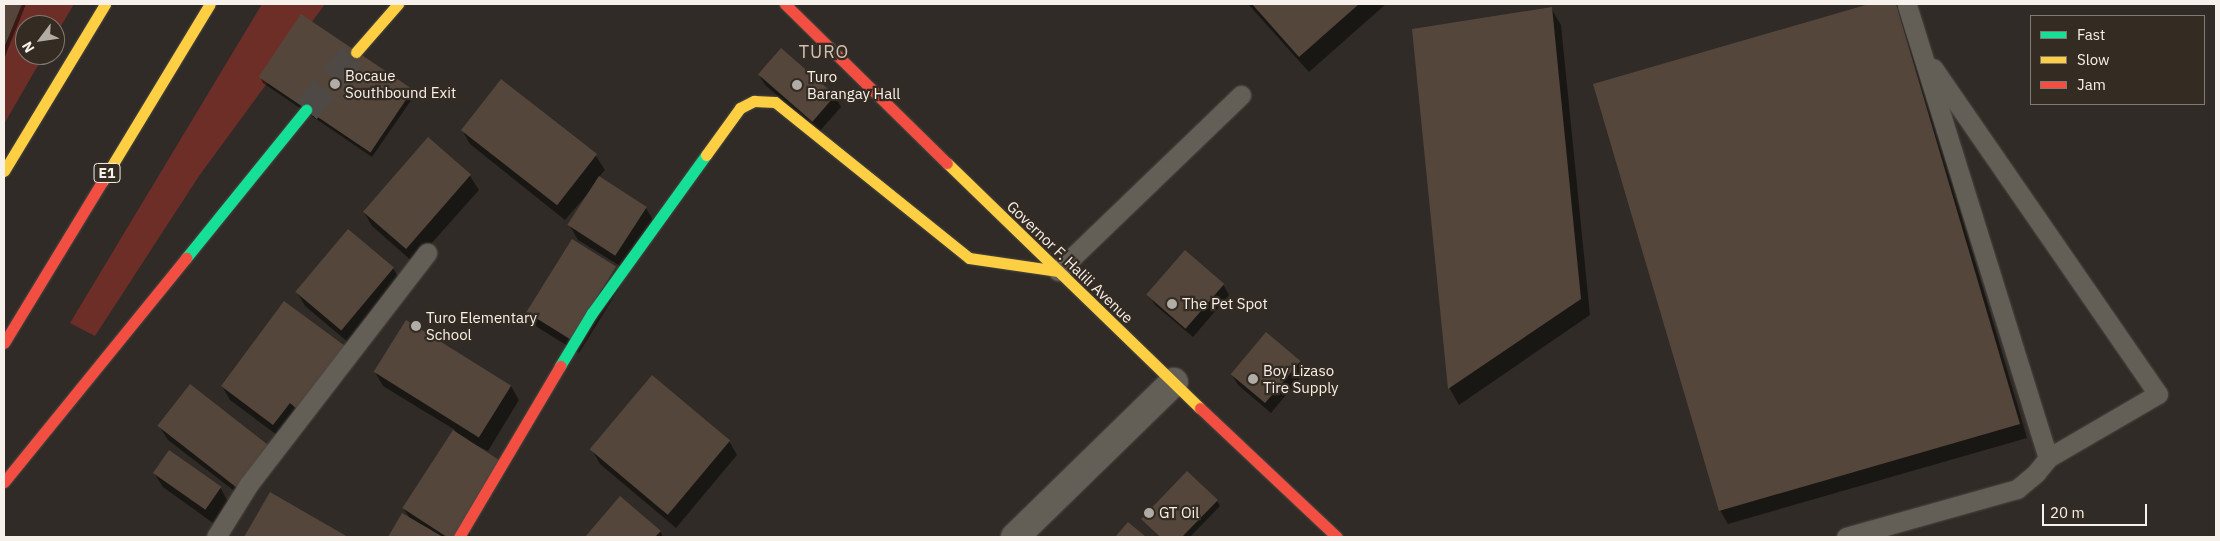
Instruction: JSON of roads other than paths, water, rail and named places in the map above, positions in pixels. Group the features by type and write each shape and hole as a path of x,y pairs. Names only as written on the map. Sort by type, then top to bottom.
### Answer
{"main road":[{"path":"4,171 105,4"},
{"name":"E1","path":"4,343 210,4"},
{"path":"356,52 398,4"},
{"name":"Governor F. Halili Avenue","path":"785,4 1058,271 1338,537"},
{"path":"459,537 592,313 740,108 754,101 775,102 969,258 1058,271"},
{"path":"4,482 306,110"}],"street":[{"path":"1014,537 1174,382"}],"lane":[{"path":"1907,4 2048,458"},
{"path":"1846,537 2017,489 2036,473 2048,458 2158,394 1922,53"},
{"path":"1058,271 1241,95"},
{"path":"216,537 249,484 426,253"}],"tunnel":[{"path":"306,110 356,52"}],"place":[{"name":"Bocaue Southbound Exit","path":"335,84"},
{"name":"Turo Barangay Hall","path":"797,85"},
{"name":"The Pet Spot","path":"1172,304"},
{"name":"Turo Elementary School","path":"416,326"},
{"name":"Boy Lizaso Tire Supply","path":"1253,379"},
{"name":"GT Oil","path":"1149,513"}],"district":[{"name":"TURO","path":"824,52"}]}
